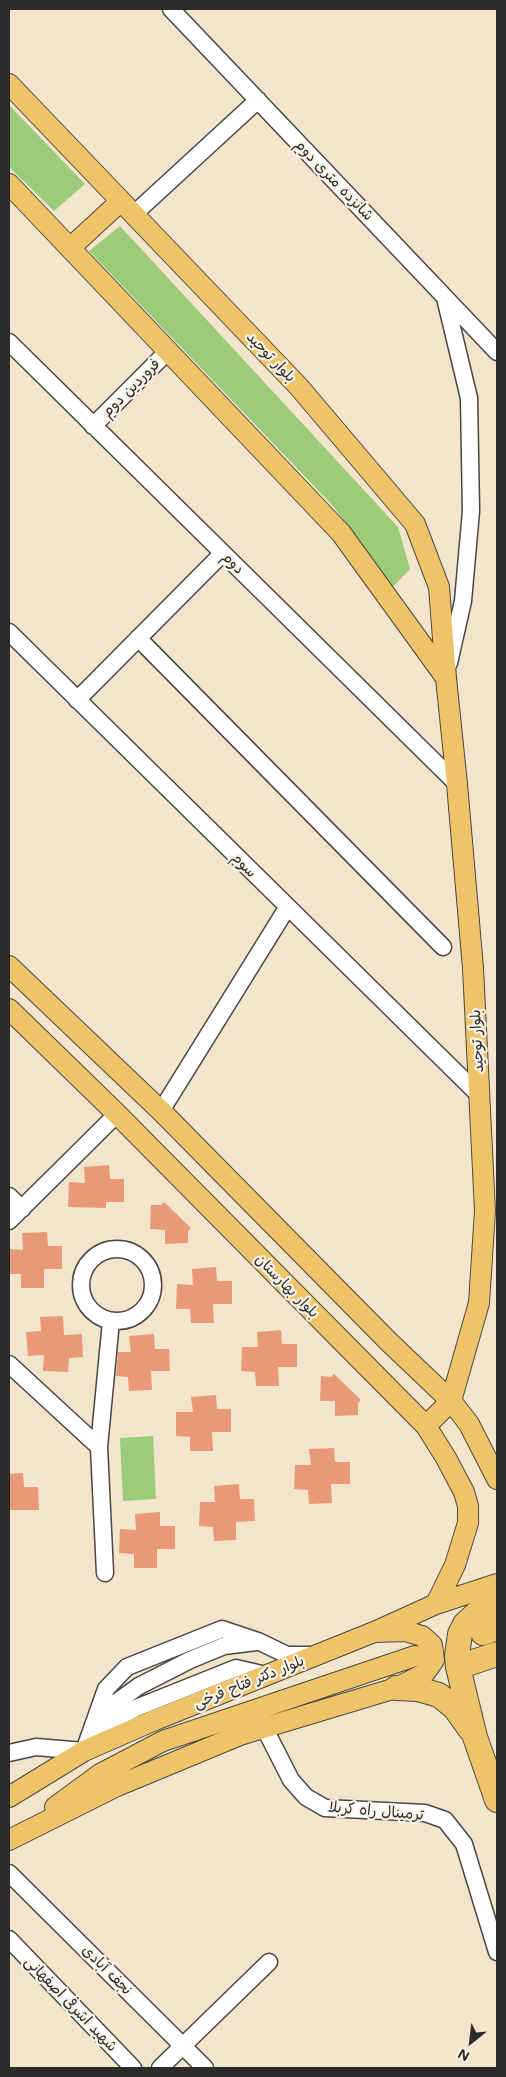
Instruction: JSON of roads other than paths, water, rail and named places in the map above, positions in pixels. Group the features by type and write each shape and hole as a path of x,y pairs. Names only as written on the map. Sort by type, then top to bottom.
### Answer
{"highway":[{"path":"497,1604 477,1612 465,1624 459,1640 458,1667 475,1737 497,1800"},
{"path":"458,1667 497,1654"},
{"path":"396,1688 418,1689 439,1695 455,1708 475,1737"}],"main road":[{"name":"بلوار توحید","path":"9,84 299,387 415,524 439,587 473,968 485,1211 479,1303 452,1401"},
{"name":"بلوار توحید","path":"9,184 341,533 446,678"},
{"path":"70,248 127,207"},
{"path":"9,966 161,1111 390,1342 452,1401 469,1424 497,1479"},
{"name":"بلوار بهارستان","path":"9,1009 117,1114 426,1426 464,1492 468,1506 468,1523 455,1565 436,1604"},
{"path":"426,1426 452,1401"},
{"name":"بلوار دکتر فتاح فرخی","path":"9,1797 87,1743 155,1720 374,1632 436,1604 497,1584"},
{"path":"9,1840 117,1786 240,1735 396,1688 424,1674 434,1660 432,1645 422,1636 405,1631 374,1632"},
{"path":"9,1840 100,1774 163,1741 415,1656"}],"street":[{"name":"شانزده متری دوم","path":"172,9 497,352"},
{"path":"127,207 258,100"},
{"path":"444,298 469,398 471,511 464,601 446,678"},
{"name":"دوم","path":"9,342 457,784"},
{"name":"فروردین دوم","path":"94,426 168,351"},
{"path":"77,700 222,553"},
{"name":"سوم","path":"9,632 287,908 480,1096"},
{"path":"138,638 443,947"},
{"path":"161,1111 287,908"},
{"path":"9,1221 117,1114"},
{"path":"9,1196 22,1208"},
{"path":"120,1249 132,1252 149,1267 153,1278 153,1290 150,1301 143,1311 134,1318 123,1321 111,1321 100,1316 90,1308 84,1298 81,1286 83,1274 89,1263 98,1255 109,1250 120,1249"},
{"path":"105,1573 99,1447 111,1321"},
{"path":"9,1364 99,1447"},
{"path":"9,1754 36,1747 87,1743 106,1689 127,1666 222,1629 258,1641 287,1655 316,1655"},
{"path":"96,1717 138,1686 190,1660 224,1646 258,1641"},
{"name":"ترمینال راه کربلا","path":"264,1727 291,1780 306,1796 325,1808 425,1813 445,1820 464,1844 497,1952"},
{"name":"نجف آبادی","path":"9,1872 205,2068"},
{"name":"شهید اشرفی اصفهانی","path":"9,1940 133,2068"},
{"path":"160,2068 269,1962"}]}
